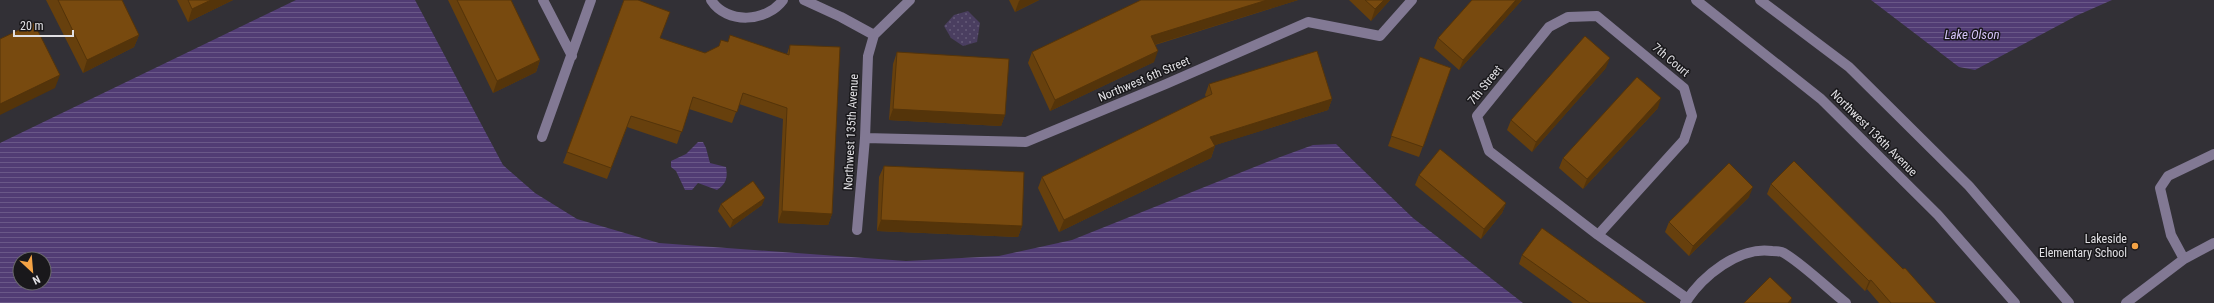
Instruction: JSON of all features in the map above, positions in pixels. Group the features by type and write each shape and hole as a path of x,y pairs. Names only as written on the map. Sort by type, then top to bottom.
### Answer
{"street":[{"path":"543,0 572,56"},
{"path":"542,137 591,0"},
{"path":"711,0 725,12 739,17 754,18 768,13 783,0"},
{"path":"804,0 841,17 874,36 910,0"},
{"name":"Northwest 6th Street","path":"865,138 1026,142 1166,84 1308,22 1380,36 1412,0"},
{"name":"Northwest 136th Avenue","path":"1696,0 1822,99 1938,215 2015,303"},
{"path":"1760,0 1850,67 1969,186 2069,303"},
{"name":"7th Court","path":"1568,17 1597,16 1684,88 1692,116 1684,140 1598,235"},
{"name":"7th Street","path":"1568,17 1549,27 1477,116 1489,151 1598,235"},
{"name":"Northwest 135th Avenue","path":"857,230 865,138 868,56 874,36"},
{"path":"2184,259 2171,235 2160,188 2168,176 2214,154"},
{"path":"1598,235 1686,301 1717,269 1730,260 1744,253 1767,250 1783,252 1846,303"},
{"path":"2126,303 2184,259 2214,243"}],"shaded area":[{"path":"968,11 980,23 977,42 963,46 951,38 944,26 954,15"}],"water":[{"path":"296,0 415,0 503,165 535,193 577,219 659,243 906,261 999,256 1072,240 1313,145 1336,144 1413,218 1523,303 0,303 0,143"},
{"name":"Lake Olson","path":"1871,0 2112,0 2078,15 1975,70 1959,67"},
{"path":"698,142 703,142 710,163 726,167 726,180 717,190 698,183 692,190 685,190 676,171 671,167 671,161 686,154"}],"building":[{"path":"58,0 122,0 139,35 87,60"},
{"path":"188,0 211,0 192,9"},
{"path":"457,0 511,0 540,60 497,81"},
{"path":"624,0 638,0 670,12 660,38 705,53 719,46 721,40 728,42 730,35 789,55 790,45 840,47 832,214 782,211 787,108 743,93 737,112 693,97 682,132 631,116 611,168 567,152"},
{"path":"1141,0 1267,0 1151,36 1158,51 1055,100 1032,52"},
{"path":"1365,0 1384,0 1375,9"},
{"path":"1472,0 1516,0 1463,60 1438,38"},
{"path":"34,23 60,75 0,104 0,39"},
{"path":"1585,36 1610,58 1536,142 1511,120"},
{"path":"1317,51 1332,99 1210,137 1215,146 1064,220 1042,177 1212,94 1209,84"},
{"path":"897,52 1009,59 1005,115 893,109"},
{"path":"1420,57 1451,68 1423,147 1391,136"},
{"path":"1637,77 1661,98 1587,179 1563,158"},
{"path":"1440,149 1506,203 1484,229 1419,175"},
{"path":"1794,161 1903,269 1905,268 1936,303 1891,303 1871,280 1869,281 1771,184"},
{"path":"1729,163 1753,187 1693,246 1669,222"},
{"path":"884,166 1024,172 1022,226 881,220"},
{"path":"753,181 765,198 733,220 721,204"},
{"path":"1542,228 1646,303 1590,303 1522,255"},
{"path":"1770,277 1792,298 1788,303 1744,303"}],"place":[{"name":"Lakeside Elementary School","path":"2135,246"}]}
